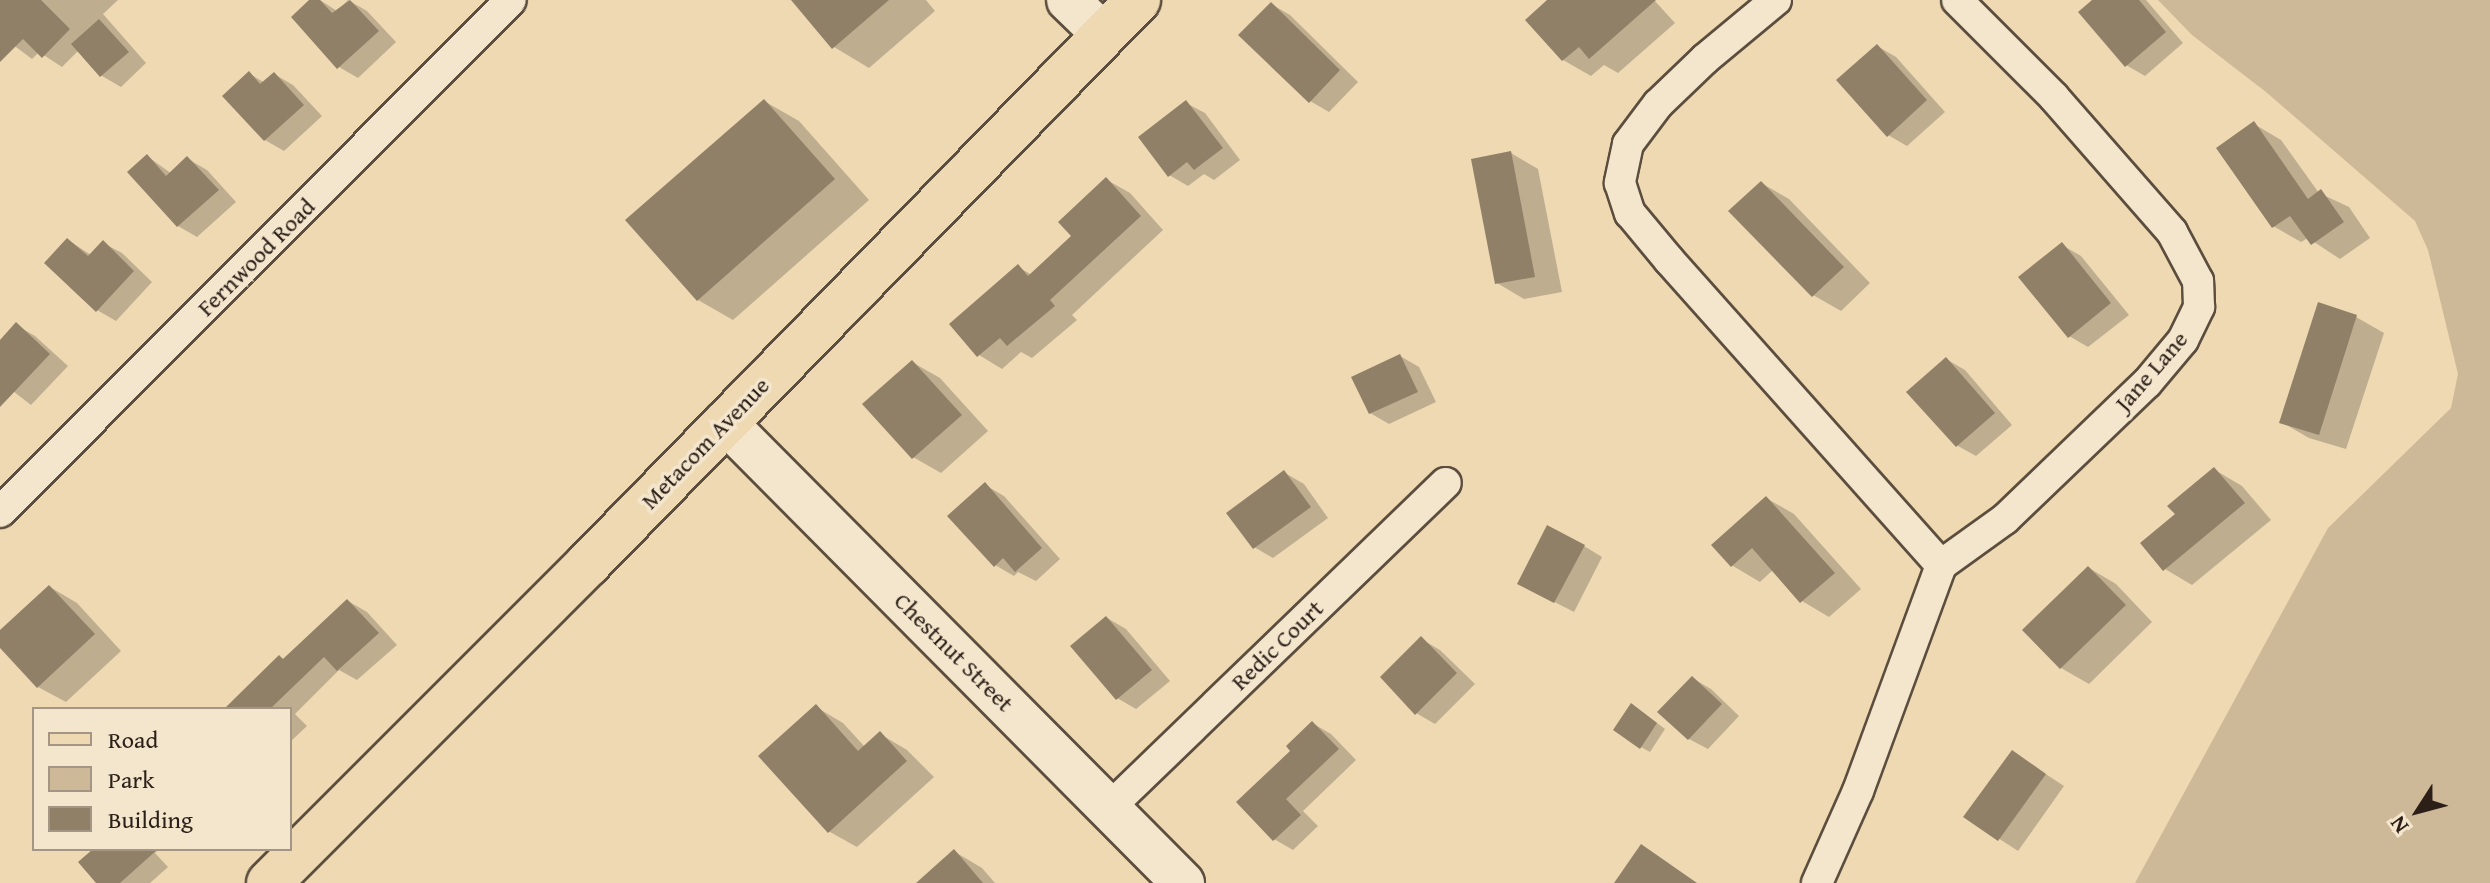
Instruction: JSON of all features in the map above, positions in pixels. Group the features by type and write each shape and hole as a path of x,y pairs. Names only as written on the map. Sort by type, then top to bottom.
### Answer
{"main road":[{"name":"Metacom Avenue","path":"269,883 1138,0"}],"street":[{"name":"Fernwood Road","path":"0,512 511,0"},
{"path":"1068,0 1104,35"},
{"path":"1776,0 1705,59 1658,104 1628,144 1620,183 1630,213 1669,260 1941,565 1858,791 1817,883"},
{"name":"Jane Lane","path":"1941,565 2005,519 2147,383 2183,340 2199,307 2198,281 2172,232 2054,97 1957,0"},
{"name":"Chestnut Street","path":"725,422 1183,883"},
{"name":"Redic Court","path":"1109,808 1446,483"}],"green space":[{"path":"2158,0 2490,0 2490,883 2135,883 2328,528 2451,408 2458,374 2428,250 2415,221 2266,92 2192,35"}],"building":[{"path":"0,0 41,0 70,29 42,58 23,39 0,62"},
{"path":"309,0 320,0 332,13 350,0 379,31 337,69 291,17"},
{"path":"791,0 889,0 832,49"},
{"path":"1547,0 1656,0 1589,59 1579,47 1562,61 1525,20"},
{"path":"2092,0 2139,0 2166,32 2125,67 2078,12"},
{"path":"1271,2 1340,70 1309,103 1238,35"},
{"path":"99,19 129,52 100,77 71,44"},
{"path":"1877,44 1927,100 1887,137 1836,80"},
{"path":"249,71 260,84 274,72 304,105 264,141 222,96"},
{"path":"764,99 835,179 697,301 625,220"},
{"path":"1186,100 1223,148 1194,170 1187,162 1168,177 1138,137"},
{"path":"2254,121 2308,199 2321,189 2344,222 2311,245 2290,216 2272,228 2216,148"},
{"path":"1511,151 1535,277 1495,284 1471,159"},
{"path":"147,154 166,176 187,156 219,190 177,227 127,172"},
{"path":"1106,177 1141,216 1050,300 1055,306 1007,346 1000,338 977,357 949,324 1018,264 1028,276 1071,236 1058,222"},
{"path":"1761,181 1844,267 1812,297 1728,211"},
{"path":"67,238 88,256 103,240 134,271 96,312 44,263"},
{"path":"2062,242 2111,303 2068,338 2018,277"},
{"path":"2318,302 2357,315 2319,435 2279,423"},
{"path":"16,322 50,354 0,407 0,340"},
{"path":"1400,354 1418,392 1369,414 1351,377"},
{"path":"1946,357 1995,413 1956,447 1906,392"},
{"path":"912,360 962,415 912,459 862,404"},
{"path":"2214,467 2245,503 2163,571 2140,543 2175,514 2167,506"},
{"path":"1284,470 1311,507 1253,549 1226,513"},
{"path":"985,482 1042,548 1015,572 1003,558 994,567 947,516"},
{"path":"1766,496 1835,573 1800,603 1752,548 1731,567 1711,545"},
{"path":"1547,525 1585,545 1554,603 1517,584"},
{"path":"2088,566 2126,605 2060,669 2022,630"},
{"path":"49,585 95,634 37,688 0,648 0,630"},
{"path":"347,599 379,633 337,671 324,657 272,707 226,707 279,655 283,659"},
{"path":"1106,616 1152,670 1116,700 1070,646"},
{"path":"1421,636 1457,673 1415,715 1380,677"},
{"path":"1692,676 1722,704 1688,740 1657,712"},
{"path":"1631,703 1657,723 1640,749 1613,730"},
{"path":"816,704 858,751 880,731 907,761 828,833 758,756"},
{"path":"1312,721 1339,749 1286,799 1301,815 1273,841 1236,802 1290,751 1286,746"},
{"path":"2012,750 2046,774 1998,841 1963,817"},
{"path":"1641,844 1697,883 1614,883"},
{"path":"954,849 983,883 916,883"},
{"path":"91,851 156,851 120,883 96,883 78,862"}]}
